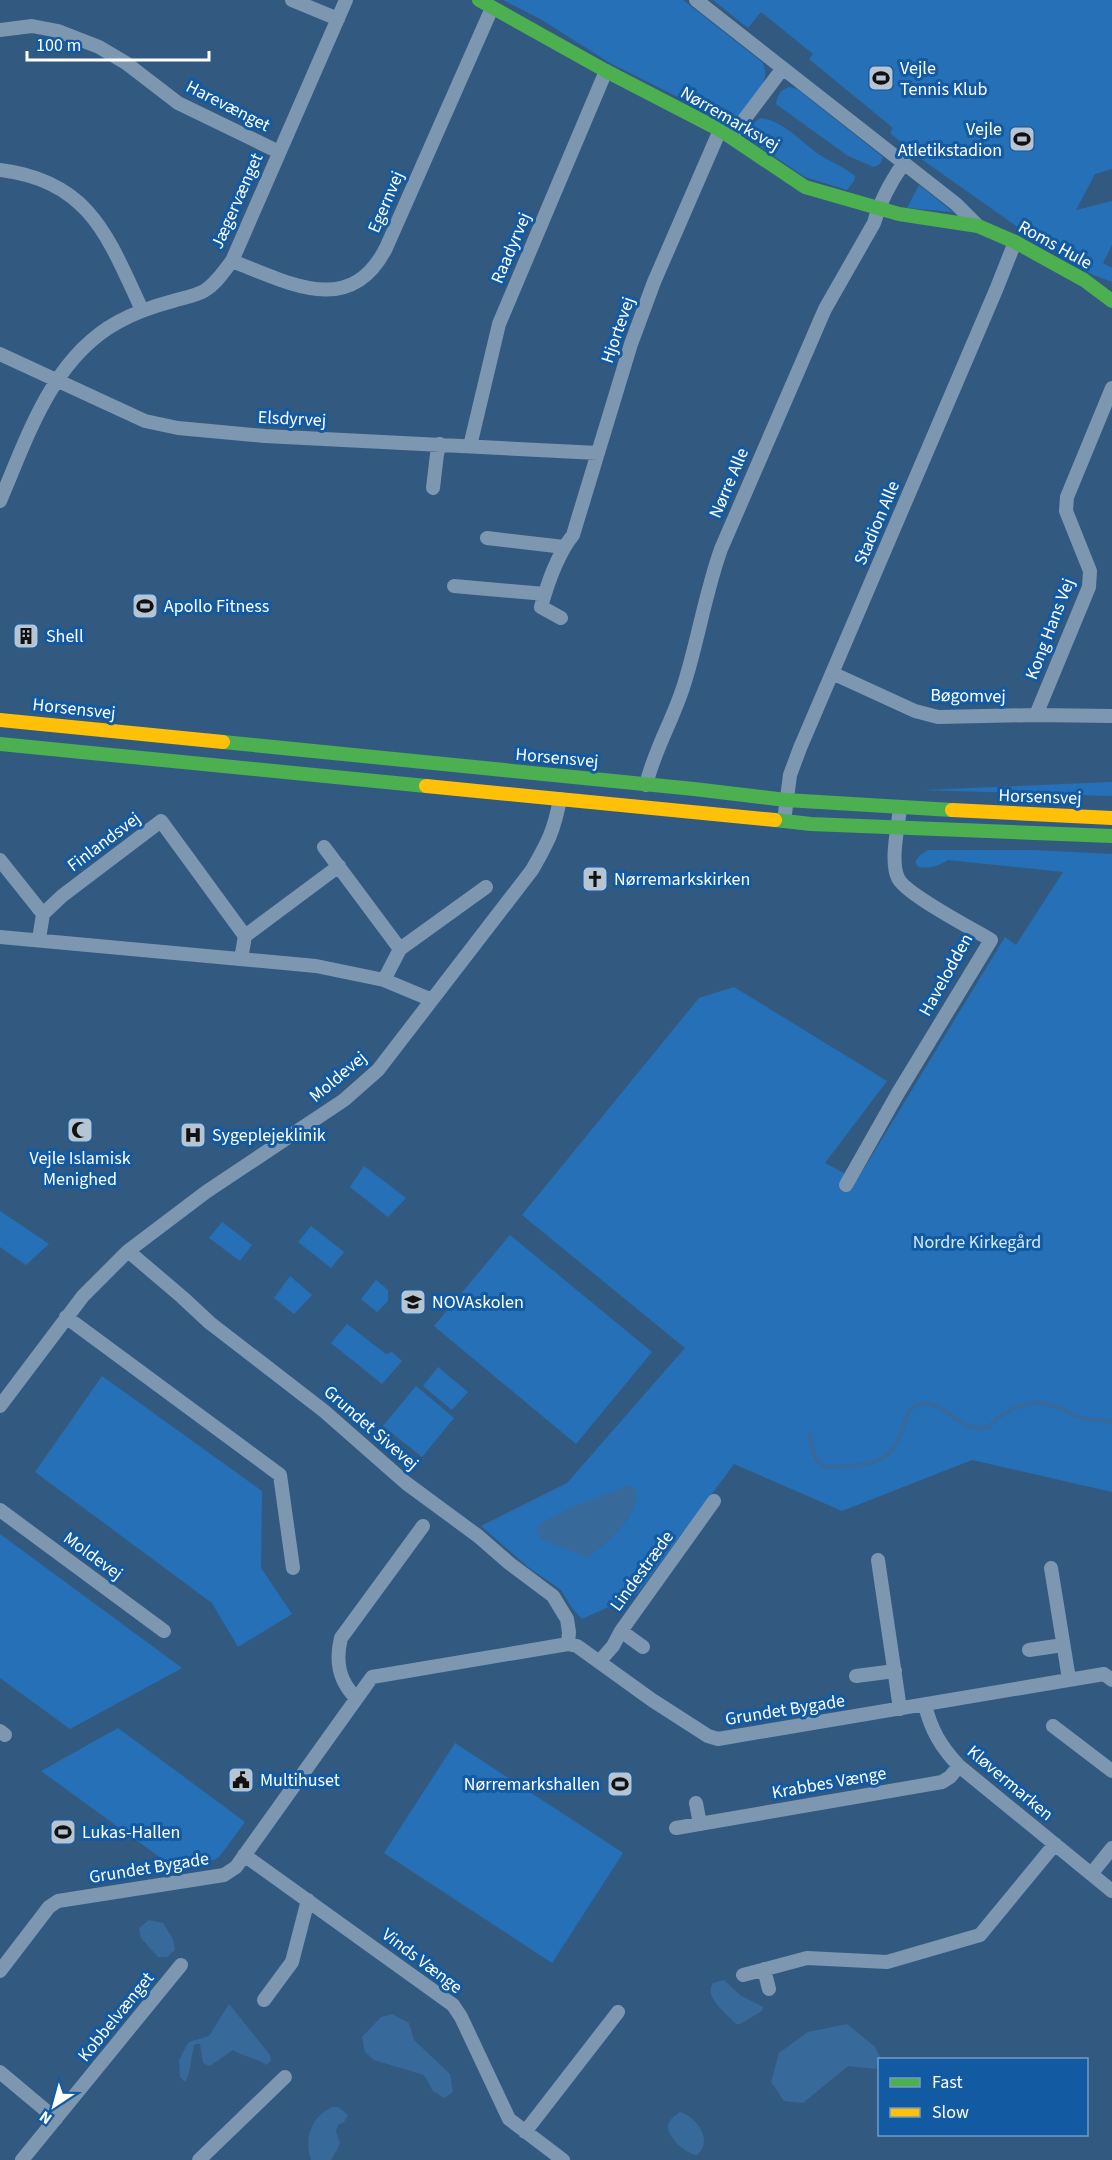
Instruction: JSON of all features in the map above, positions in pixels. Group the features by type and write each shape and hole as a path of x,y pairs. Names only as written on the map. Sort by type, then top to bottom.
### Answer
{"main road":[{"name":"Nørremarksvej","path":"479,0 606,71 726,134 805,187 899,214 978,226"},
{"name":"Roms Hule","path":"978,226 1015,242 1084,280 1112,301"},
{"name":"Horsensvej","path":"0,720 786,800 1112,818"},
{"path":"0,730 62,736 84,729"},
{"name":"Horsensvej","path":"0,744 784,821 898,829 1112,836"},
{"path":"327,753 370,766 537,784 554,791 560,799 581,789 660,796 694,789"}],"street":[{"path":"292,0 338,19"},
{"name":"Jægervænget","path":"0,501 42,406 57,379 86,346 116,323 142,310 203,291 216,281 232,261 346,0"},
{"path":"696,0 956,204 978,226"},
{"name":"Egernvej","path":"232,261 302,288 317,291 342,288 363,278 386,248 492,8"},
{"name":"Harevænget","path":"0,30 32,26 58,31 99,47 126,63 178,103 279,152"},
{"name":"Hjortevej","path":"545,594 564,546 573,535 631,344 654,282 726,134 783,68"},
{"name":"Raadyrvej","path":"470,446 499,324 606,71"},
{"name":"Nørre Alle","path":"646,785 651,765 677,707 710,580 721,549 817,327 874,223 888,186 903,164"},
{"path":"0,170 24,173 52,183 76,199 97,220 142,310"},
{"name":"Stadion Alle","path":"784,821 790,775 800,748 1015,242"},
{"name":"Elsdyrvej","path":"0,354 145,421 178,429 265,436 598,453"},
{"name":"Kong Hans Vej","path":"1036,715 1089,587 1090,571 1066,511 1066,497 1112,388"},
{"path":"1098,424 1112,430"},
{"path":"433,488 440,444"},
{"path":"487,538 564,546"},
{"path":"454,586 545,594 541,607 561,618"},
{"name":"Bøgomvej","path":"832,673 915,711 938,717 1112,716"},
{"name":"Moldevej","path":"0,1407 66,1317 100,1277 128,1251 206,1192 344,1100 378,1070 532,870 551,838 560,799"},
{"name":"Havelodden","path":"846,1185 898,1093 991,940 912,892 899,880 895,864 900,808"},
{"name":"Finlandsvej","path":"43,914 62,896 161,821 246,936"},
{"path":"324,847 400,949"},
{"path":"0,860 43,914 39,939"},
{"path":"241,959 246,936 339,867"},
{"path":"384,981 400,949 486,887"},
{"path":"0,937 316,966 384,981 432,1000"},
{"name":"Grundet Sivevej","path":"128,1251 210,1323 324,1411 406,1483 478,1536 553,1596 567,1618 568,1644"},
{"path":"66,1317 280,1475 293,1568"},
{"name":"Lindestræde","path":"599,1662 613,1646 621,1631 714,1501"},
{"name":"Moldevej","path":"0,1510 164,1631"},
{"path":"356,1698 342,1679 338,1666 341,1638 423,1526"},
{"path":"878,1560 900,1709"},
{"path":"1051,1568 1069,1679"},
{"path":"621,1631 643,1647"},
{"name":"Grundet Bygade","path":"0,1971 38,1919 58,1901 224,1875 236,1867 372,1677 568,1644 576,1646 708,1736 718,1739 1069,1679 1104,1674 1112,1680"},
{"path":"1029,1650 1063,1645"},
{"path":"856,1676 895,1671"},
{"name":"Kløvermarken","path":"925,1705 942,1747 959,1766 1111,1889"},
{"path":"1053,1726 1112,1771"},
{"name":"Krabbes Vænge","path":"676,1828 942,1782 950,1777 959,1766"},
{"path":"696,1803 700,1824"},
{"path":"743,1975 807,1958 887,1962 980,1935 1055,1844"},
{"path":"1092,1873 1112,1848"},
{"name":"Vinds Vænge","path":"244,1855 453,2005 461,2017 508,2120 563,2160"},
{"path":"264,2000 292,1962 308,1900"},
{"name":"Kobbelvænget","path":"22,2160 182,1965"},
{"path":"764,1969 769,1989"},
{"path":"525,2132 618,2012"},
{"path":"0,2072 56,2119"},
{"path":"199,2160 285,2077"}],"green space":[{"path":"503,0 683,0 762,62 765,78 735,121 730,123 610,63 542,20"},
{"name":"Vejle Atletikstadion","path":"713,0 1112,0 1112,169 1095,174 1076,210 1112,201 1112,245 1103,263 1112,268 1112,282 1093,275 1054,250 1053,252 917,156 890,133 893,128 809,59 813,54 761,12 748,28"},
{"path":"789,87 797,89 883,157 880,164 874,167 848,156 776,104 780,93"},
{"path":"760,118 786,128 815,152 855,176 854,181 847,190 805,177 744,136 745,130"},
{"path":"919,185 953,212 907,208"},
{"path":"1112,782 1112,796 922,790"},
{"name":"Nordre Kirkegård","path":"928,850 1033,850 1112,854 1112,1492 972,1460 842,1511 734,1464 637,1594 582,1619 561,1590 528,1567 481,1526 567,1483 685,1348 522,1215 699,998 734,987 887,1081 825,1163 857,1180 1005,937 1016,945 1063,872 948,860 934,867 918,867 915,862"},
{"path":"364,1166 406,1198 388,1217 350,1187"},
{"path":"0,1211 49,1244 26,1265 0,1247"},
{"path":"222,1222 252,1245 240,1261 209,1238"},
{"path":"311,1226 344,1252 331,1268 298,1242"},
{"path":"510,1235 652,1352 576,1444 434,1326"},
{"path":"290,1276 312,1295 294,1314 274,1298"},
{"path":"376,1280 388,1290 388,1301 377,1312 361,1299"},
{"path":"347,1324 386,1354 392,1352 402,1361 382,1384 331,1343"},
{"path":"438,1367 468,1392 452,1410 423,1386"},
{"path":"102,1376 262,1491 261,1568 292,1614 238,1647 212,1603 35,1472"},
{"path":"416,1386 454,1418 422,1457 383,1426"},
{"path":"0,1534 182,1668 70,1729 0,1678"},
{"path":"118,1728 245,1822 219,1857 214,1860 165,1861 41,1771"},
{"path":"455,1743 623,1853 552,1963 384,1853"}],"shaded area":[{"path":"627,1486 636,1490 636,1500 628,1519 604,1545 588,1558 541,1539 536,1531 541,1523 565,1510"},
{"path":"149,1920 163,1923 173,1939 175,1950 167,1957 158,1957 141,1938 139,1928"},
{"path":"724,1980 740,1995 763,2007 762,2011 736,2024 717,2005 711,1994 713,1983"},
{"path":"229,2004 270,2055 271,2061 266,2065 233,2050 210,2066 203,2063 200,2044 195,2044 185,2082 180,2077 179,2061 184,2050 189,2042 209,2036"},
{"path":"392,2014 409,2023 414,2040 450,2074 453,2092 444,2098 433,2091 424,2075 374,2060 365,2052 362,2037 381,2017"},
{"path":"847,2024 875,2047 880,2058 878,2058 876,2069 848,2066 803,2103 784,2101 771,2082 779,2053 808,2032"},
{"path":"332,2107 338,2107 348,2115 344,2122 338,2125 336,2131 340,2144 331,2160 311,2160 308,2144 311,2129 319,2116"},
{"path":"680,2112 697,2124 704,2137 702,2149 697,2155 678,2145 669,2131 670,2121"}],"waterway":[{"path":"809,1433 816,1459 823,1466 829,1467 861,1465 879,1460 894,1446 912,1409 925,1403 939,1407 964,1424 976,1428 989,1427 1011,1410 1032,1403 1049,1405 1083,1418 1112,1422"}],"traffic: fast":[{"path":"479,0 606,71 720,130 805,187 899,214 978,226 1015,242 1084,280 1112,301"},
{"path":"223,742 786,800 952,810"},
{"path":"0,744 426,786"},
{"path":"775,820 811,824 1112,836"}],"traffic: slow":[{"path":"0,720 223,742"},
{"path":"426,786 775,820"},
{"path":"952,810 1112,818"}],"place":[{"name":"Vejle Tennis Klub","path":"881,78"},
{"name":"Vejle Atletikstadion","path":"1022,139"},
{"name":"Apollo Fitness","path":"145,606"},
{"name":"Shell","path":"26,636"},
{"name":"Nørremarkskirken","path":"595,879"},
{"name":"Vejle Islamisk Menighed","path":"80,1130"},
{"name":"Sygeplejeklinik","path":"193,1135"},
{"name":"NOVAskolen","path":"413,1302"},
{"name":"Multihuset","path":"241,1780"},
{"name":"Nørremarkshallen","path":"620,1784"},
{"name":"Lukas-Hallen","path":"63,1832"}]}
